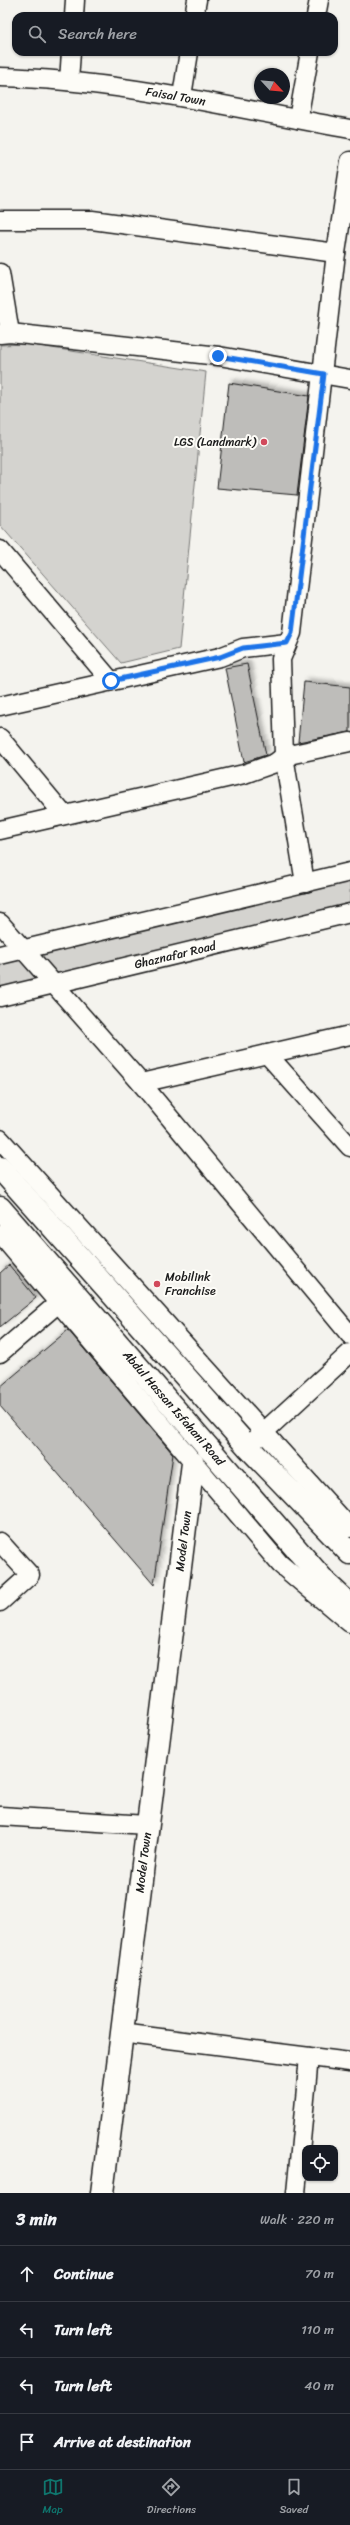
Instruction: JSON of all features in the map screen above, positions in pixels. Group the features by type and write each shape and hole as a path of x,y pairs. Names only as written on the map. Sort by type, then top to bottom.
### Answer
{"main road":[{"path":"0,1168 256,1440 350,1553"},
{"name":"Abdul Hassan Isfahani Road","path":"0,1208 66,1296 326,1583 350,1605"},
{"name":"Model Town","path":"102,2193 193,1463"}],"street":[{"path":"74,12 75,0"},
{"path":"194,12 196,0"},
{"path":"317,12 319,0"},
{"path":"69,81 71,56"},
{"path":"182,96 188,56"},
{"path":"298,119 309,56"},
{"name":"Faisal Town","path":"0,77 69,81 182,96 350,129"},
{"path":"305,883 284,756 281,660 292,633 324,374 336,254 350,161"},
{"path":"0,220 92,220 336,254"},
{"path":"0,273 5,334 218,356 350,379"},
{"path":"0,550 111,681"},
{"path":"0,706 220,657 243,648 287,643"},
{"path":"0,738 64,815"},
{"path":"0,830 244,774 275,763 284,756 350,742"},
{"path":"0,954 350,872"},
{"name":"Ghaznafar Road","path":"0,997 350,913"},
{"path":"0,923 52,985 141,1083 350,1335"},
{"path":"141,1083 350,1035"},
{"path":"267,1054 350,1147"},
{"path":"0,1139 256,1440 350,1528"},
{"path":"0,1234 66,1296 193,1463 280,1564 350,1623"},
{"path":"0,1353 66,1296"},
{"path":"256,1440 350,1353"},
{"path":"0,1542 30,1575 0,1602"},
{"path":"0,1816 147,1825"},
{"path":"121,2033 350,2062"},
{"path":"296,2193 309,2057"}],"shaded area":[{"path":"26,344 206,372 179,649 121,663 0,525 0,345"},
{"path":"350,872 350,911 0,996 0,955"}],"building":[{"name":"LGS (Landmark)","path":"229,383 309,396 297,495 217,488"},
{"path":"247,664 266,755 244,762 225,668"},
{"path":"304,682 350,687 350,732 298,742"},
{"path":"9,1265 36,1298 0,1327 0,1273"},
{"path":"68,1330 173,1454 154,1585 0,1406 0,1387"}],"place":[{"name":"LGS (Landmark)","path":"264,442"},
{"name":"Mobilink Franchise","path":"157,1284"}],"route":[{"path":"111,681 220,657 243,648 287,643 292,633 324,374 218,356"}]}
